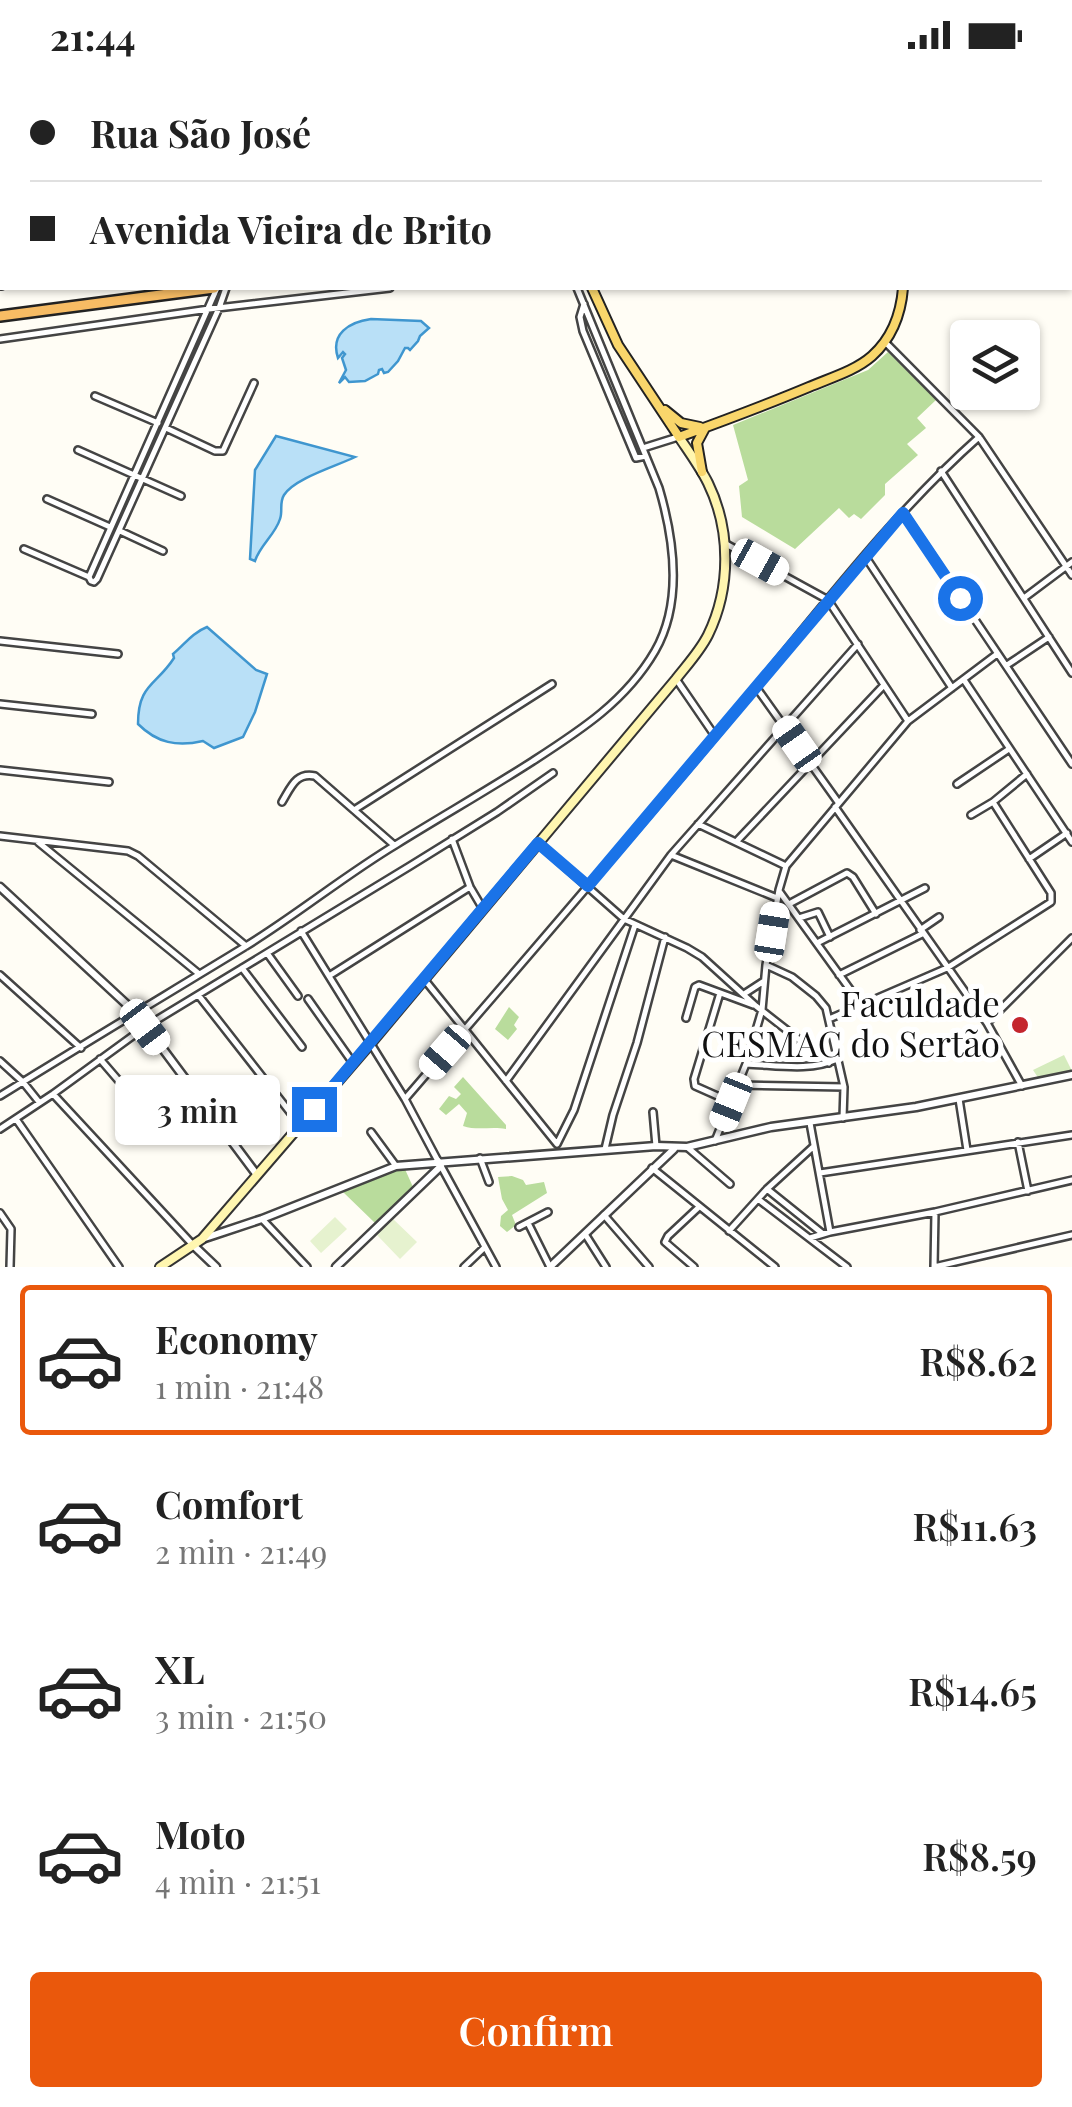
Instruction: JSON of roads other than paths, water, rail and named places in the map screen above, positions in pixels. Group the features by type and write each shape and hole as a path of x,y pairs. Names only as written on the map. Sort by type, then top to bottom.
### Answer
{"highway":[{"path":"0,316 201,290"}],"main road":[{"path":"160,1267 202,1239 371,1043 676,679 702,644 716,615 725,577 725,544 717,505 702,472 618,345 593,290"},
{"path":"679,437 848,371 872,356 894,328 902,307 903,290"},
{"path":"656,402 681,423 705,428"},
{"path":"702,472 698,443 705,428"}],"street":[{"path":"89,577 215,290"},
{"path":"24,550 94,582 98,579 225,290"},
{"path":"0,339 373,290"},
{"path":"0,1096 246,946 394,846 522,769 594,720 637,679 665,630 672,596 668,519 578,290"},
{"path":"584,304 580,317 583,331 622,428 636,458 646,456"},
{"path":"885,342 979,437 1069,564 1072,575"},
{"path":"166,428 223,451 254,383"},
{"path":"95,396 158,423"},
{"path":"643,448 679,437"},
{"path":"405,1099 865,556 941,471 979,437"},
{"path":"78,450 181,496"},
{"path":"941,471 1072,673"},
{"path":"48,499 163,550"},
{"path":"903,513 1072,764"},
{"path":"725,544 828,600 908,721"},
{"path":"865,556 952,688"},
{"path":"1024,598 1069,564"},
{"path":"1007,665 1049,637"},
{"path":"0,641 118,654"},
{"path":"506,1081 671,855 858,644"},
{"path":"715,1142 746,1064 786,866 908,721 997,654"},
{"path":"676,679 715,736"},
{"path":"964,680 1072,842"},
{"path":"354,810 552,684"},
{"path":"736,842 884,684"},
{"path":"756,687 987,1023 1022,1086"},
{"path":"0,704 92,714"},
{"path":"957,784 1010,748"},
{"path":"0,770 110,782"},
{"path":"0,1129 145,1027 553,773"},
{"path":"972,815 1027,774"},
{"path":"282,802 296,778 316,776 394,846"},
{"path":"830,1019 947,968 1044,908 1053,896 993,802"},
{"path":"698,824 786,866"},
{"path":"1029,859 1072,824"},
{"path":"0,836 116,848 138,856 246,946"},
{"path":"452,839 483,910"},
{"path":"37,841 198,974"},
{"path":"538,843 624,919 702,957 829,1062"},
{"path":"671,855 778,894 862,1006"},
{"path":"788,904 846,873 853,877 876,914"},
{"path":"0,887 136,1013 257,1175"},
{"path":"329,976 470,887"},
{"path":"817,943 926,888"},
{"path":"799,918 818,912 830,937"},
{"path":"840,975 921,932 939,917"},
{"path":"559,1148 635,925"},
{"path":"301,932 405,1099 496,1267"},
{"path":"604,1150 665,937"},
{"path":"987,1023 1072,938"},
{"path":"267,953 298,996"},
{"path":"766,965 792,977 826,1008 844,1088 843,1119"},
{"path":"242,968 302,1047"},
{"path":"0,975 80,1048"},
{"path":"424,978 559,1148"},
{"path":"744,994 764,981"},
{"path":"686,1018 697,986 759,1008"},
{"path":"720,993 694,1086 731,1102"},
{"path":"199,996 300,1126"},
{"path":"308,998 353,1063"},
{"path":"746,1064 797,1066 837,1058"},
{"path":"100,1059 168,1138"},
{"path":"0,1061 39,1103"},
{"path":"202,1239 396,1166 559,1148 687,1147 771,1128 959,1099 1072,1075"},
{"path":"738,1085 844,1088"},
{"path":"53,1094 216,1267"},
{"path":"959,1099 967,1150"},
{"path":"654,1112 656,1146"},
{"path":"16,1119 118,1267"},
{"path":"810,1123 827,1233"},
{"path":"370,1132 396,1166"},
{"path":"820,1174 1072,1134"},
{"path":"1018,1142 1028,1191"},
{"path":"729,1231 814,1146"},
{"path":"687,1147 730,1184"},
{"path":"528,1223 550,1267 675,1148"},
{"path":"480,1158 488,1182"},
{"path":"336,1267 440,1164"},
{"path":"652,1168 775,1267"},
{"path":"810,1238 1072,1180"},
{"path":"767,1189 827,1233"},
{"path":"758,1198 847,1267"},
{"path":"694,1267 666,1242 699,1207"},
{"path":"0,1212 9,1224 10,1267"},
{"path":"520,1228 548,1212"},
{"path":"936,1212 934,1267 1072,1235"},
{"path":"604,1215 649,1267"},
{"path":"262,1219 307,1267"},
{"path":"0,1230 9,1224"},
{"path":"584,1234 606,1267"},
{"path":"464,1267 485,1248"}],"water":[{"path":"371,319 421,321 429,328 410,350 405,348 388,372 379,370 365,381 349,382 345,377 339,383 346,370 342,358 345,354 338,358 336,350 339,336 349,326"},
{"path":"276,436 355,457 289,489 283,498 278,525 255,561 250,559 255,470"},
{"path":"207,627 256,670 267,674 255,712 243,737 214,748 203,741 185,744 160,739 138,724 141,701 174,658 173,654"}],"place":[{"name":"Faculdade CESMAC do Sertão","path":"1020,1025"}]}
